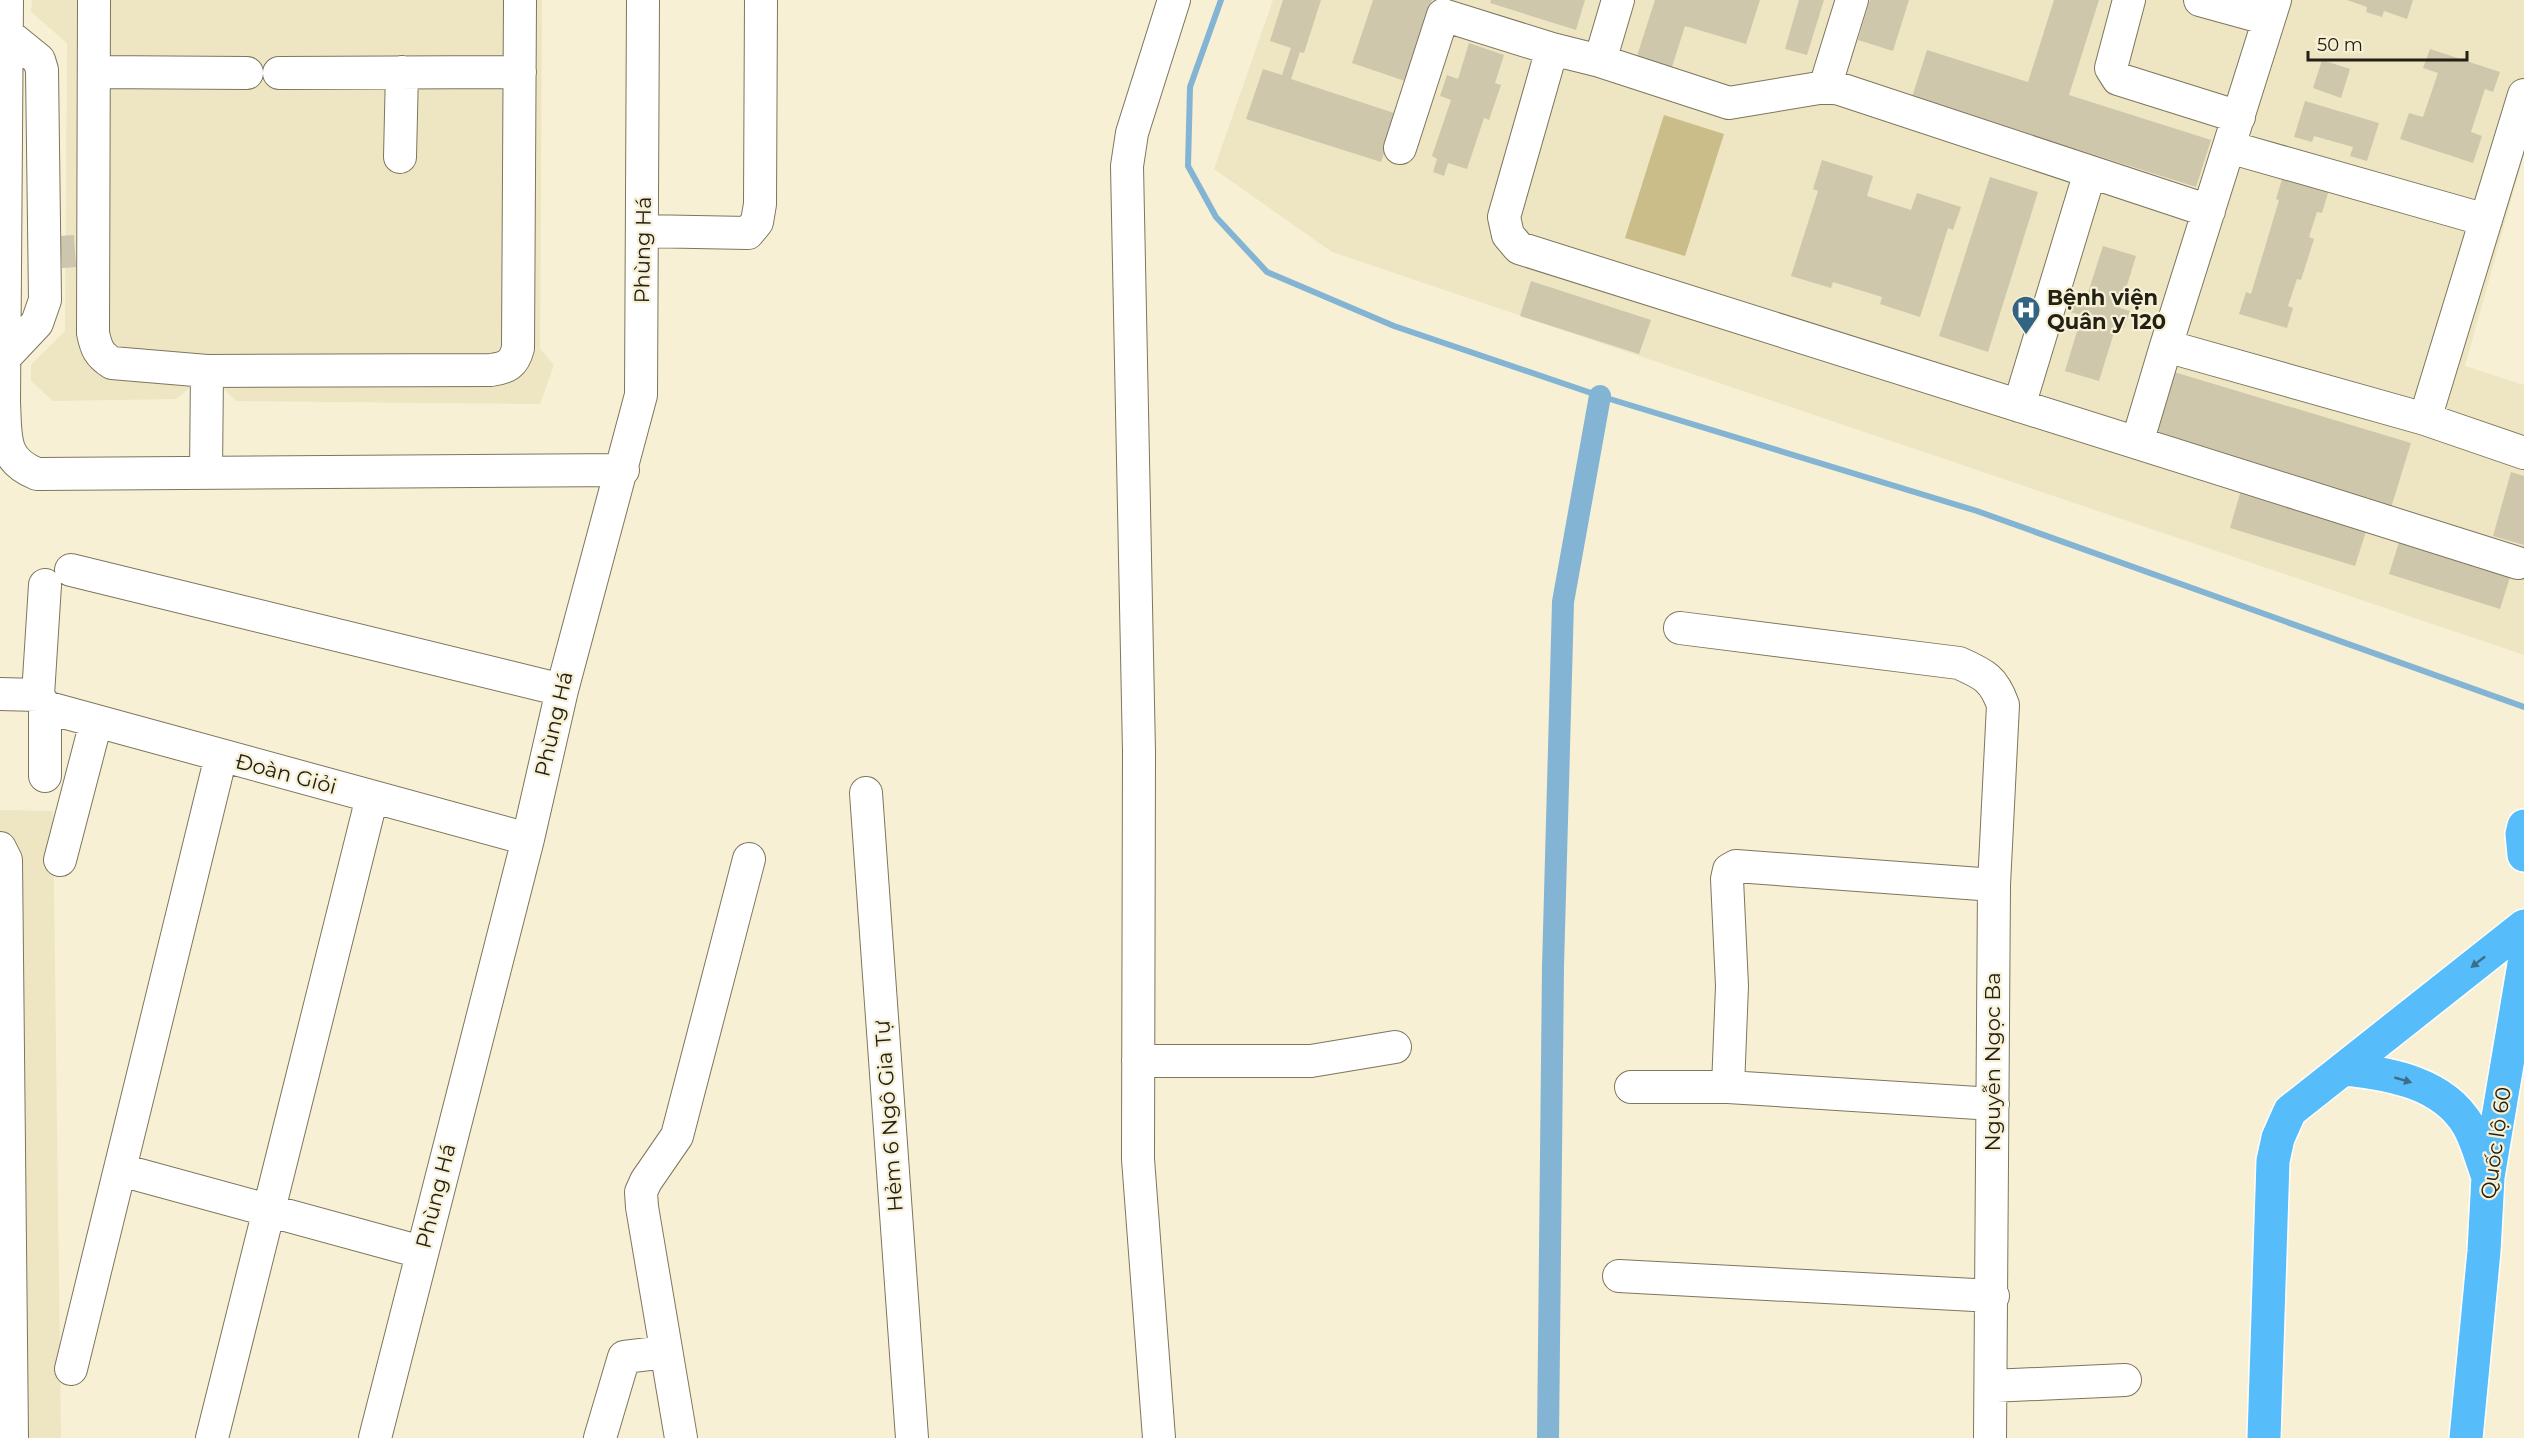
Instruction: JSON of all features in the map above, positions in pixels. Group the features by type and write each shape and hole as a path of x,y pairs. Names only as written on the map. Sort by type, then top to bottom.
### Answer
{"highway":[{"path":"2264,1438 2273,1161 2278,1138 2290,1111 2524,926"},
{"name":"Quốc lộ 60","path":"2466,1438 2484,1251 2488,1177 2524,964"},
{"path":"2346,1069 2377,1072 2432,1090 2454,1107 2469,1126 2488,1177"},
{"path":"2488,1177 2524,1115"}],"street":[{"path":"7,0 5,357 7,440 9,455 21,467 37,474 622,470"},
{"path":"5,357 37,323 68,252 94,72 94,0"},
{"path":"7,34 39,60 42,70 68,252 101,356 112,363 207,371 506,368 515,359 519,348 520,0"},
{"name":"Phùng Há","path":"375,1438 528,839 562,690 641,395 643,0"},
{"path":"643,231 748,233 757,222 760,204 762,0"},
{"path":"1159,1438 1140,1210 1148,1061 1127,166 1132,133 1174,0"},
{"path":"1600,61 1618,0"},
{"path":"1825,87 1852,0"},
{"path":"2129,0 2111,68 2118,80 2238,117"},
{"path":"2137,443 2272,10 2200,0"},
{"path":"1400,148 1445,8 1552,49 1600,61 1729,103 1825,87 1840,89 2209,211"},
{"path":"1552,49 1504,217 1508,235 1519,248 2518,564"},
{"path":"94,72 247,73"},
{"path":"400,156 402,72"},
{"path":"279,74 520,72"},
{"path":"2425,419 2524,95"},
{"path":"2229,147 2486,220"},
{"path":"2019,406 2090,171"},
{"path":"2166,346 2425,419 2524,453"},
{"path":"206,472 207,371"},
{"path":"45,776 42,701 58,577 562,690"},
{"name":"Nguyễn Ngọc Ba","path":"1680,628 1959,663 1981,673 1996,687 2003,705 1994,885 1993,1296 1990,1438"},
{"name":"Đoàn Giỏi","path":"0,694 42,701 96,722 528,839"},
{"path":"60,860 96,722"},
{"path":"71,1369 222,756"},
{"name":"Hẻm 6 Ngô Gia Tự","path":"866,793 912,1438"},
{"path":"212,1438 372,797"},
{"path":"0,848 6,860 12,1438"},
{"path":"681,1438 641,1192 677,1136 749,859"},
{"path":"1728,1087 1732,986 1727,879 1729,870 1736,866 1994,885"},
{"path":"1148,1061 1321,1061 1395,1047"},
{"path":"1148,1061 1176,1050 1275,1051"},
{"path":"1631,1087 1728,1087 1993,1104"},
{"path":"121,1170 421,1252"},
{"path":"1620,1276 1993,1296"},
{"path":"600,1438 624,1357 666,1352"},
{"path":"1991,1386 2125,1380"}],"shaded area":[{"path":"32,0 542,0 540,349 554,365 540,404 236,401 220,385 195,384 176,399 53,401 31,381 31,365 65,331 67,43 31,12"},
{"name":"Bệnh viện Quân y 120","path":"1273,0 2524,0 2524,154 2465,366 2524,385 2524,655 1332,252 1214,169"},
{"path":"1664,115 1724,134 1685,256 1625,238"},
{"path":"0,810 53,811 61,1438 0,1438"}],"building":[{"path":"1283,0 1321,0 1304,53 1300,52 1291,79 1397,114 1381,162 1246,119 1263,69 1282,75 1291,48 1270,41"},
{"path":"1373,0 1432,0 1405,81 1352,63"},
{"path":"1491,0 1585,0 1576,30 1490,3"},
{"path":"1655,0 1760,0 1746,44 1685,26 1672,67 1637,56"},
{"path":"1799,0 1824,0 1807,55 1785,49"},
{"path":"1870,0 1909,0 1893,51 1858,40"},
{"path":"2054,0 2099,0 2069,95 2211,140 2196,187 1912,97 1927,50 2028,82"},
{"path":"2347,0 2413,0 2407,19 2384,11 2382,17 2366,12 2367,7"},
{"path":"1469,43 1504,55 1495,83 1501,85 1489,120 1484,118 1467,169 1448,163 1444,176 1433,172 1437,159 1432,156 1451,100 1440,96 1447,75 1458,79"},
{"path":"2430,49 2500,72 2493,92 2485,89 2471,132 2482,136 2473,163 2400,139 2409,113 2423,117 2438,73 2423,68"},
{"path":"2322,60 2350,69 2341,98 2313,88"},
{"path":"2305,101 2379,123 2367,161 2350,156 2353,147 2314,136 2312,142 2294,137"},
{"path":"1822,160 1873,176 1867,196 1911,210 1917,193 1961,207 1953,230 1948,228 1920,317 1880,304 1882,297 1833,282 1831,288 1791,276 1818,191 1813,189"},
{"path":"2283,176 2329,190 2322,213 2317,212 2309,237 2314,239 2301,280 2297,279 2288,306 2293,308 2287,328 2239,314 2246,292 2251,294 2279,200 2276,199"},
{"path":"1990,177 2038,192 1988,352 1939,336"},
{"path":"2103,246 2136,256 2120,308 2130,311 2124,328 2116,326 2099,381 2065,371 2082,315 2070,312 2075,296 2086,299"},
{"path":"1531,281 1651,320 1639,354 1520,316"},
{"path":"2174,372 2411,443 2391,508 2166,440 2157,429"},
{"path":"2511,472 2524,476 2524,545 2493,536"},
{"path":"2241,490 2367,528 2355,566 2230,528"},
{"path":"2399,542 2510,577 2500,609 2389,574"}],"waterway":[{"path":"1221,0 1190,87 1188,166 1216,217 1267,272 1394,326 1600,396 1977,511 2524,707"},
{"path":"1548,1438 1553,967 1563,602 1600,396"}],"tunnel":[{"path":"61,252 75,251"}],"place":[{"name":"Bệnh viện Quân y 120","path":"2026,336"}]}
